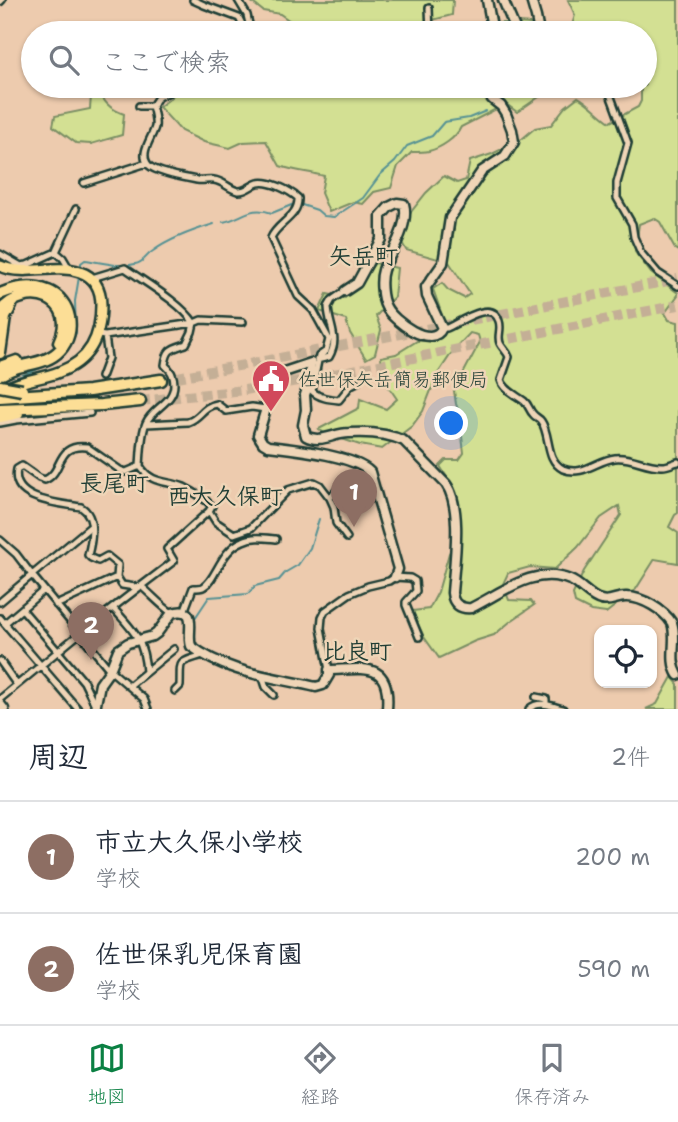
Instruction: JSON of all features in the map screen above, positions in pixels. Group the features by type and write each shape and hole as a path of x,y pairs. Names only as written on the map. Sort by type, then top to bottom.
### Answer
{"highway":[{"path":"0,294 21,288 35,287 46,290 64,304 70,319 68,338 58,352 39,362 0,375"},
{"path":"0,302 21,288"},
{"path":"0,312 16,300 27,295 37,295 53,302 59,308 63,321 62,335 46,352 0,367"},
{"path":"0,352 5,317 16,300"},
{"path":"4,396 89,391 161,380"},
{"path":"0,386 22,390 143,383"},
{"path":"0,417 140,401"},
{"path":"5,409 102,405"}],"main road":[{"path":"0,267 27,272 55,269 82,273 92,278 101,295 102,335 84,357 59,372 10,386 4,396"}],"street":[{"path":"193,0 239,18 240,21"},
{"path":"238,0 248,21"},
{"path":"487,0 491,21"},
{"path":"503,0 512,21"},
{"path":"531,0 537,21"},
{"path":"429,8 430,21"},
{"path":"157,98 152,106 155,127 145,154 147,163 153,169 225,183 236,191 243,191 260,182 294,194 298,198 298,206 271,238 298,296 313,310 329,339 326,351 314,362 305,395 303,425 306,436 314,440 349,433 396,437 404,441 451,491 456,516 452,598 457,604 471,608 540,575 571,580 599,600 610,601 626,596 639,599 658,609 671,622 676,634 674,659 678,675"},
{"path":"442,328 427,296 426,287 443,263 450,218 482,172 505,156 514,142 506,114 494,98"},
{"path":"611,98 628,143 617,183 617,198 632,224 641,253 658,273 678,286"},
{"path":"139,106 152,106"},
{"path":"84,183 147,163"},
{"path":"141,586 172,613 184,612 191,619 191,646 203,655 228,667 262,675 320,687 327,681 329,670 321,628 325,611 349,594 389,581 395,577 398,569 367,469 331,456 268,446 258,435 265,409 272,389 284,372 329,357 334,349 334,338 328,307 332,300 357,283 381,239 381,216 397,203 404,204 406,211 395,248 383,269 384,302 387,310 400,322 418,333 433,336 442,328"},
{"path":"0,254 21,266 56,252 76,209"},
{"path":"56,252 68,263 70,270"},
{"path":"92,278 125,268 178,304 194,323"},
{"path":"442,328 479,312 488,311 494,314 499,321 500,346 509,357 500,380 530,406 532,414 540,419 553,458 557,465 564,469 584,470 614,458 629,458 662,467 678,461"},
{"path":"101,377 108,358 102,335 201,320 243,322"},
{"path":"4,709 0,702 18,685 174,561 167,549 212,506 182,486 149,478 140,466 146,424 168,400 174,387 171,370 165,365 166,354 186,344 194,323"},
{"path":"314,362 312,391 317,395 339,400 351,385 357,382"},
{"path":"146,424 188,422 210,405 217,404 226,411 252,407 265,409"},
{"path":"0,423 16,419 90,413"},
{"path":"140,466 127,471 120,470 86,447 80,447 71,448 64,454 50,478 39,478 22,466 17,469 15,475 17,482 26,492 40,500 86,510 90,517 92,538 88,555 98,561 107,556 118,565 117,577 122,585 141,586"},
{"path":"330,498 347,479 370,474"},
{"path":"209,511 216,522 233,534 251,528 288,490 314,482 320,485 330,498 336,523 347,538"},
{"path":"0,602 90,527"},
{"path":"184,612 192,588 202,588 208,584 226,552 241,541 255,537 276,539"},
{"path":"0,540 16,554 110,670 144,699 148,709"},
{"path":"56,605 117,577"},
{"path":"395,577 415,581 416,591 406,602 419,636"},
{"path":"44,590 22,609 2,620 78,709"},
{"path":"113,608 140,640 146,672"},
{"path":"22,609 84,682 95,707"},
{"path":"95,707 100,684 110,670 118,650 128,643 157,633 172,613"},
{"path":"129,686 174,649"},
{"path":"175,691 180,686 180,665 203,655"},
{"path":"0,661 18,685"},
{"path":"329,670 372,670 383,678 387,685 387,709"},
{"path":"262,675 266,687 274,695"},
{"path":"536,697 545,699 546,705"},
{"path":"529,709 540,703 563,709"}],"green space":[{"path":"249,0 453,0 452,15 429,21 290,21 280,14 263,11"},
{"path":"568,0 678,0 678,251 660,222 654,218 639,224 635,252 651,273 678,293 665,313 669,320 678,322 678,513 669,527 678,533 678,563 655,559 636,589 606,613 591,611 575,603 573,594 584,571 621,515 619,506 601,518 578,547 555,569 530,567 508,573 503,584 509,600 531,601 534,605 494,635 439,658 424,637 412,611 429,609 438,592 449,553 460,532 452,485 440,466 446,460 459,460 464,453 462,420 454,391 480,342 478,335 470,333 453,351 437,375 423,411 412,426 382,449 360,445 319,429 359,408 360,399 386,409 397,399 384,380 381,357 396,354 417,341 436,341 442,315 433,289 442,283 448,290 464,298 470,294 449,262 406,250 400,239 411,212 426,193 444,176 457,183 466,180 470,161 492,154 522,139 535,128 551,125 565,107 577,98 610,122 638,107 641,98 657,98 657,21 573,21 575,15"},
{"path":"91,98 103,98 124,114 122,135 91,144 76,143 53,126 55,116 90,109"},
{"path":"171,98 537,98 517,112 506,104 461,127 452,139 438,148 412,152 398,166 391,188 374,192 363,204 353,202 329,212 321,193 324,176 280,166 266,141 243,142 230,148 204,142 181,131 159,107"},
{"path":"375,263 397,268 394,297 376,316 381,330 375,354 366,359 350,333 346,320 319,311 327,294 345,298"},
{"path":"672,677 678,684 678,709 646,709 657,704"}],"waterway":[{"path":"302,205 317,210 324,216 334,217 363,198 407,146 432,136 444,122 469,118 486,111"},
{"path":"223,222 252,211 272,213 294,204"},
{"path":"81,267 85,260 117,265 138,263 167,242 214,224"},
{"path":"3,383 53,363 64,355 76,333 75,301 79,277"},
{"path":"195,618 209,597 248,594 255,586 279,580 298,565 310,548 319,519"}],"tunnel":[{"path":"161,380 678,279"},
{"path":"140,401 245,390 304,380 678,305"},
{"path":"92,407 101,377"}],"place":[{"name":"佐世保矢岳簡易郵便局","path":"271,413"},
{"name":"市立大久保小学校","path":"354,527"},
{"name":"佐世保乳児保育園","path":"91,660"}],"district":[{"name":"矢岳町","path":"363,256"},
{"name":"長尾町","path":"114,483"},
{"name":"西大久保町","path":"225,496"},
{"name":"比良町","path":"357,651"}]}
